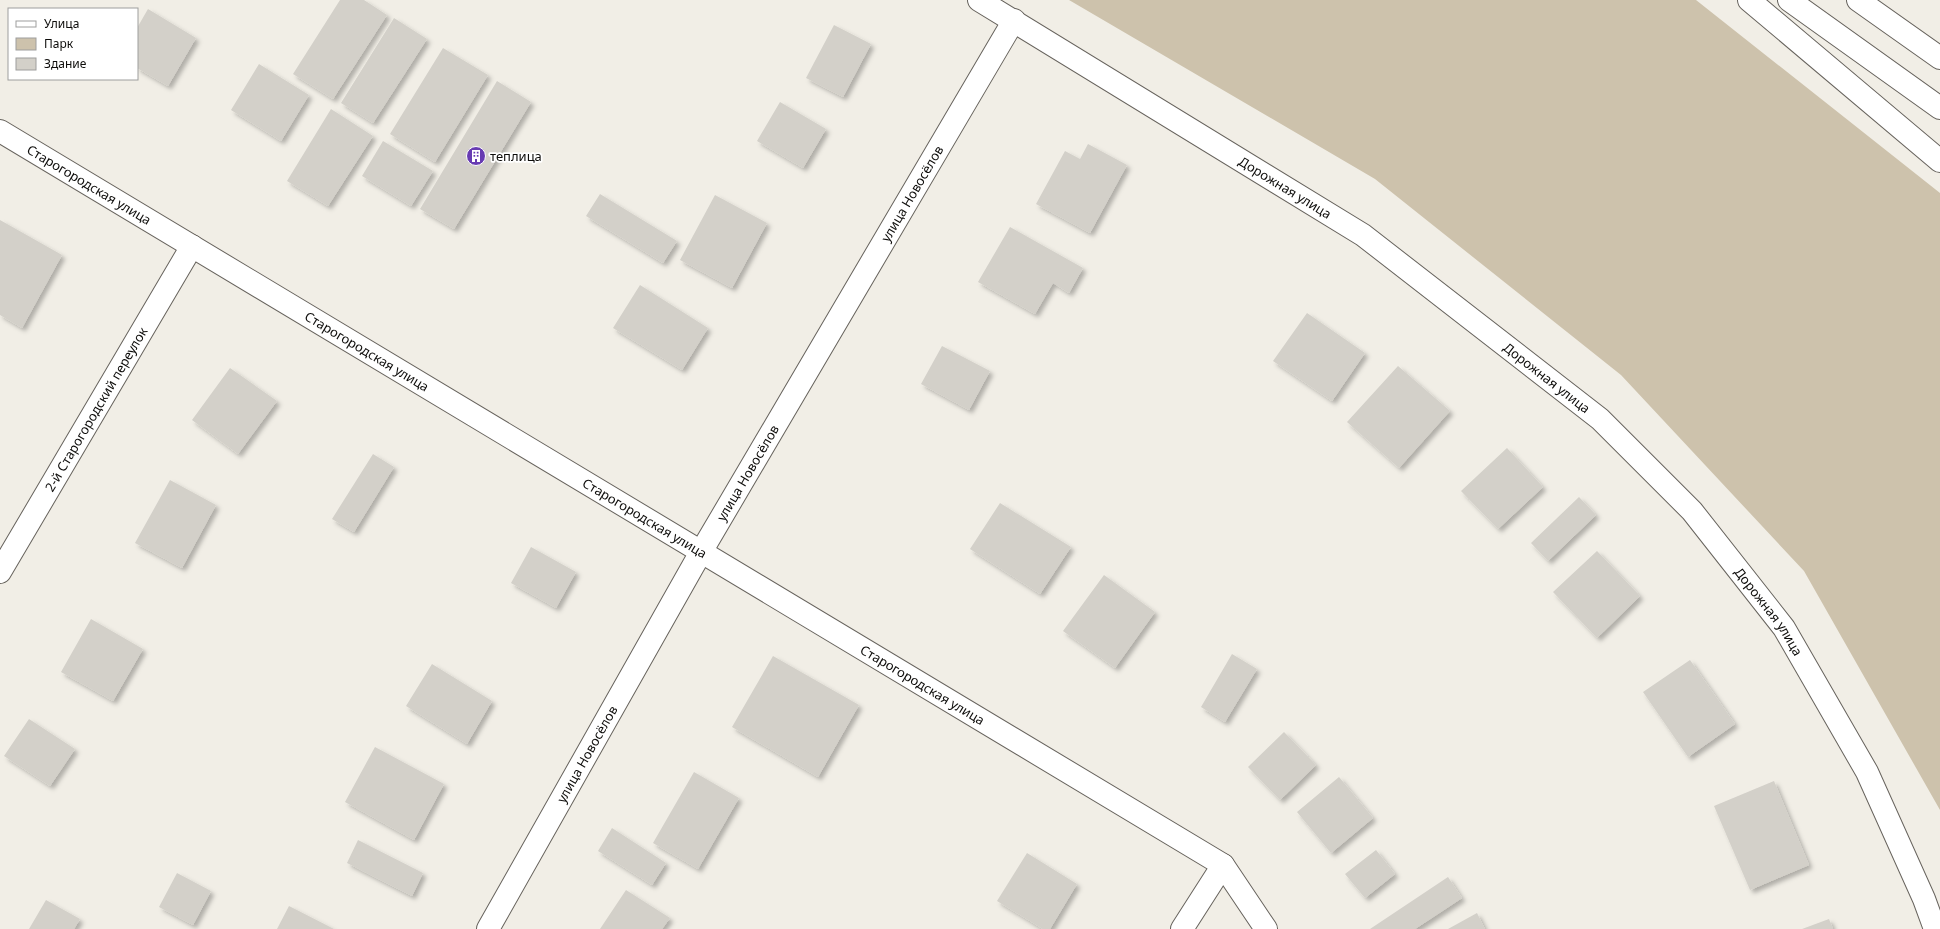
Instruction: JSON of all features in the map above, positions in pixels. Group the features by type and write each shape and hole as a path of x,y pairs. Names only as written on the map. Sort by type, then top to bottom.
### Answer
{"street":[{"name":"Дорожная улица","path":"979,0 1014,20 1363,235 1600,419 1692,511 1784,628 1867,772 1924,899 1935,929"},
{"path":"1749,0 1940,161"},
{"path":"1788,0 1940,108"},
{"path":"1858,0 1940,58"},
{"name":"улица Новосёлов","path":"488,929 701,552 1014,20"},
{"name":"Старогородская улица","path":"0,131 1224,865 1266,929"},
{"name":"2-й Старогородский переулок","path":"0,572 192,246"},
{"path":"1182,929 1224,865"}],"green space":[{"path":"1069,0 1696,0 1940,193 1940,810 1804,571 1621,375 1375,179"}],"building":[{"path":"340,0 364,0 387,15 333,99 293,74"},
{"path":"148,9 196,38 168,86 138,69 138,26"},
{"path":"394,18 427,39 373,123 341,103"},
{"path":"834,25 871,44 843,97 806,78"},
{"path":"443,48 488,75 435,162 390,134"},
{"path":"259,64 309,95 281,141 231,110"},
{"name":"теплица","path":"497,81 531,102 454,229 420,209"},
{"path":"780,102 826,129 803,168 757,141"},
{"path":"331,109 373,136 328,206 287,181"},
{"path":"383,141 433,171 411,206 362,176"},
{"path":"1088,144 1127,165 1090,233 1036,204 1065,151 1080,159"},
{"path":"600,194 677,241 663,263 586,216"},
{"path":"715,195 767,223 732,288 680,260"},
{"path":"0,220 62,255 22,328 0,315"},
{"path":"1010,227 1083,268 1069,293 1053,283 1035,314 978,282"},
{"path":"640,285 708,328 682,370 613,328"},
{"path":"1307,313 1365,353 1332,401 1273,361"},
{"path":"942,346 990,371 969,410 921,384"},
{"path":"1398,366 1450,411 1399,468 1347,422"},
{"path":"230,368 277,401 238,454 192,420"},
{"path":"1507,448 1543,487 1498,529 1461,491"},
{"path":"373,454 394,467 354,532 332,519"},
{"path":"170,480 216,505 182,568 135,543"},
{"path":"1579,497 1596,515 1548,561 1531,543"},
{"path":"1000,503 1071,547 1040,594 970,549"},
{"path":"531,547 576,572 556,608 511,583"},
{"path":"1597,551 1640,596 1597,638 1553,592"},
{"path":"1104,575 1155,612 1115,668 1063,631"},
{"path":"91,619 143,649 113,701 61,672"},
{"path":"1232,654 1257,669 1225,722 1201,707"},
{"path":"773,656 859,705 818,777 732,727"},
{"path":"1690,660 1735,724 1688,757 1643,692"},
{"path":"432,664 492,701 467,744 406,706"},
{"path":"29,719 75,749 50,786 4,756"},
{"path":"1284,732 1316,765 1280,800 1248,767"},
{"path":"375,747 444,784 414,840 345,802"},
{"path":"694,772 739,798 698,869 653,843"},
{"path":"1339,777 1373,818 1331,853 1297,812"},
{"path":"1774,781 1809,865 1750,890 1714,806"},
{"path":"612,828 666,863 652,885 598,851"},
{"path":"358,840 423,873 412,896 347,863"},
{"path":"1376,850 1395,874 1365,898 1345,874"},
{"path":"1027,853 1077,884 1050,929 1043,929 997,901"},
{"path":"177,873 211,891 193,925 159,907"},
{"path":"1448,877 1462,898 1415,929 1370,929"},
{"path":"626,890 670,918 662,929 600,929"},
{"path":"46,900 80,919 74,929 29,929"},
{"path":"289,906 334,929 277,929"},
{"path":"1477,913 1485,929 1448,929"},
{"path":"1829,919 1833,929 1802,929"}],"place":[{"name":"теплица","path":"476,156"}]}
